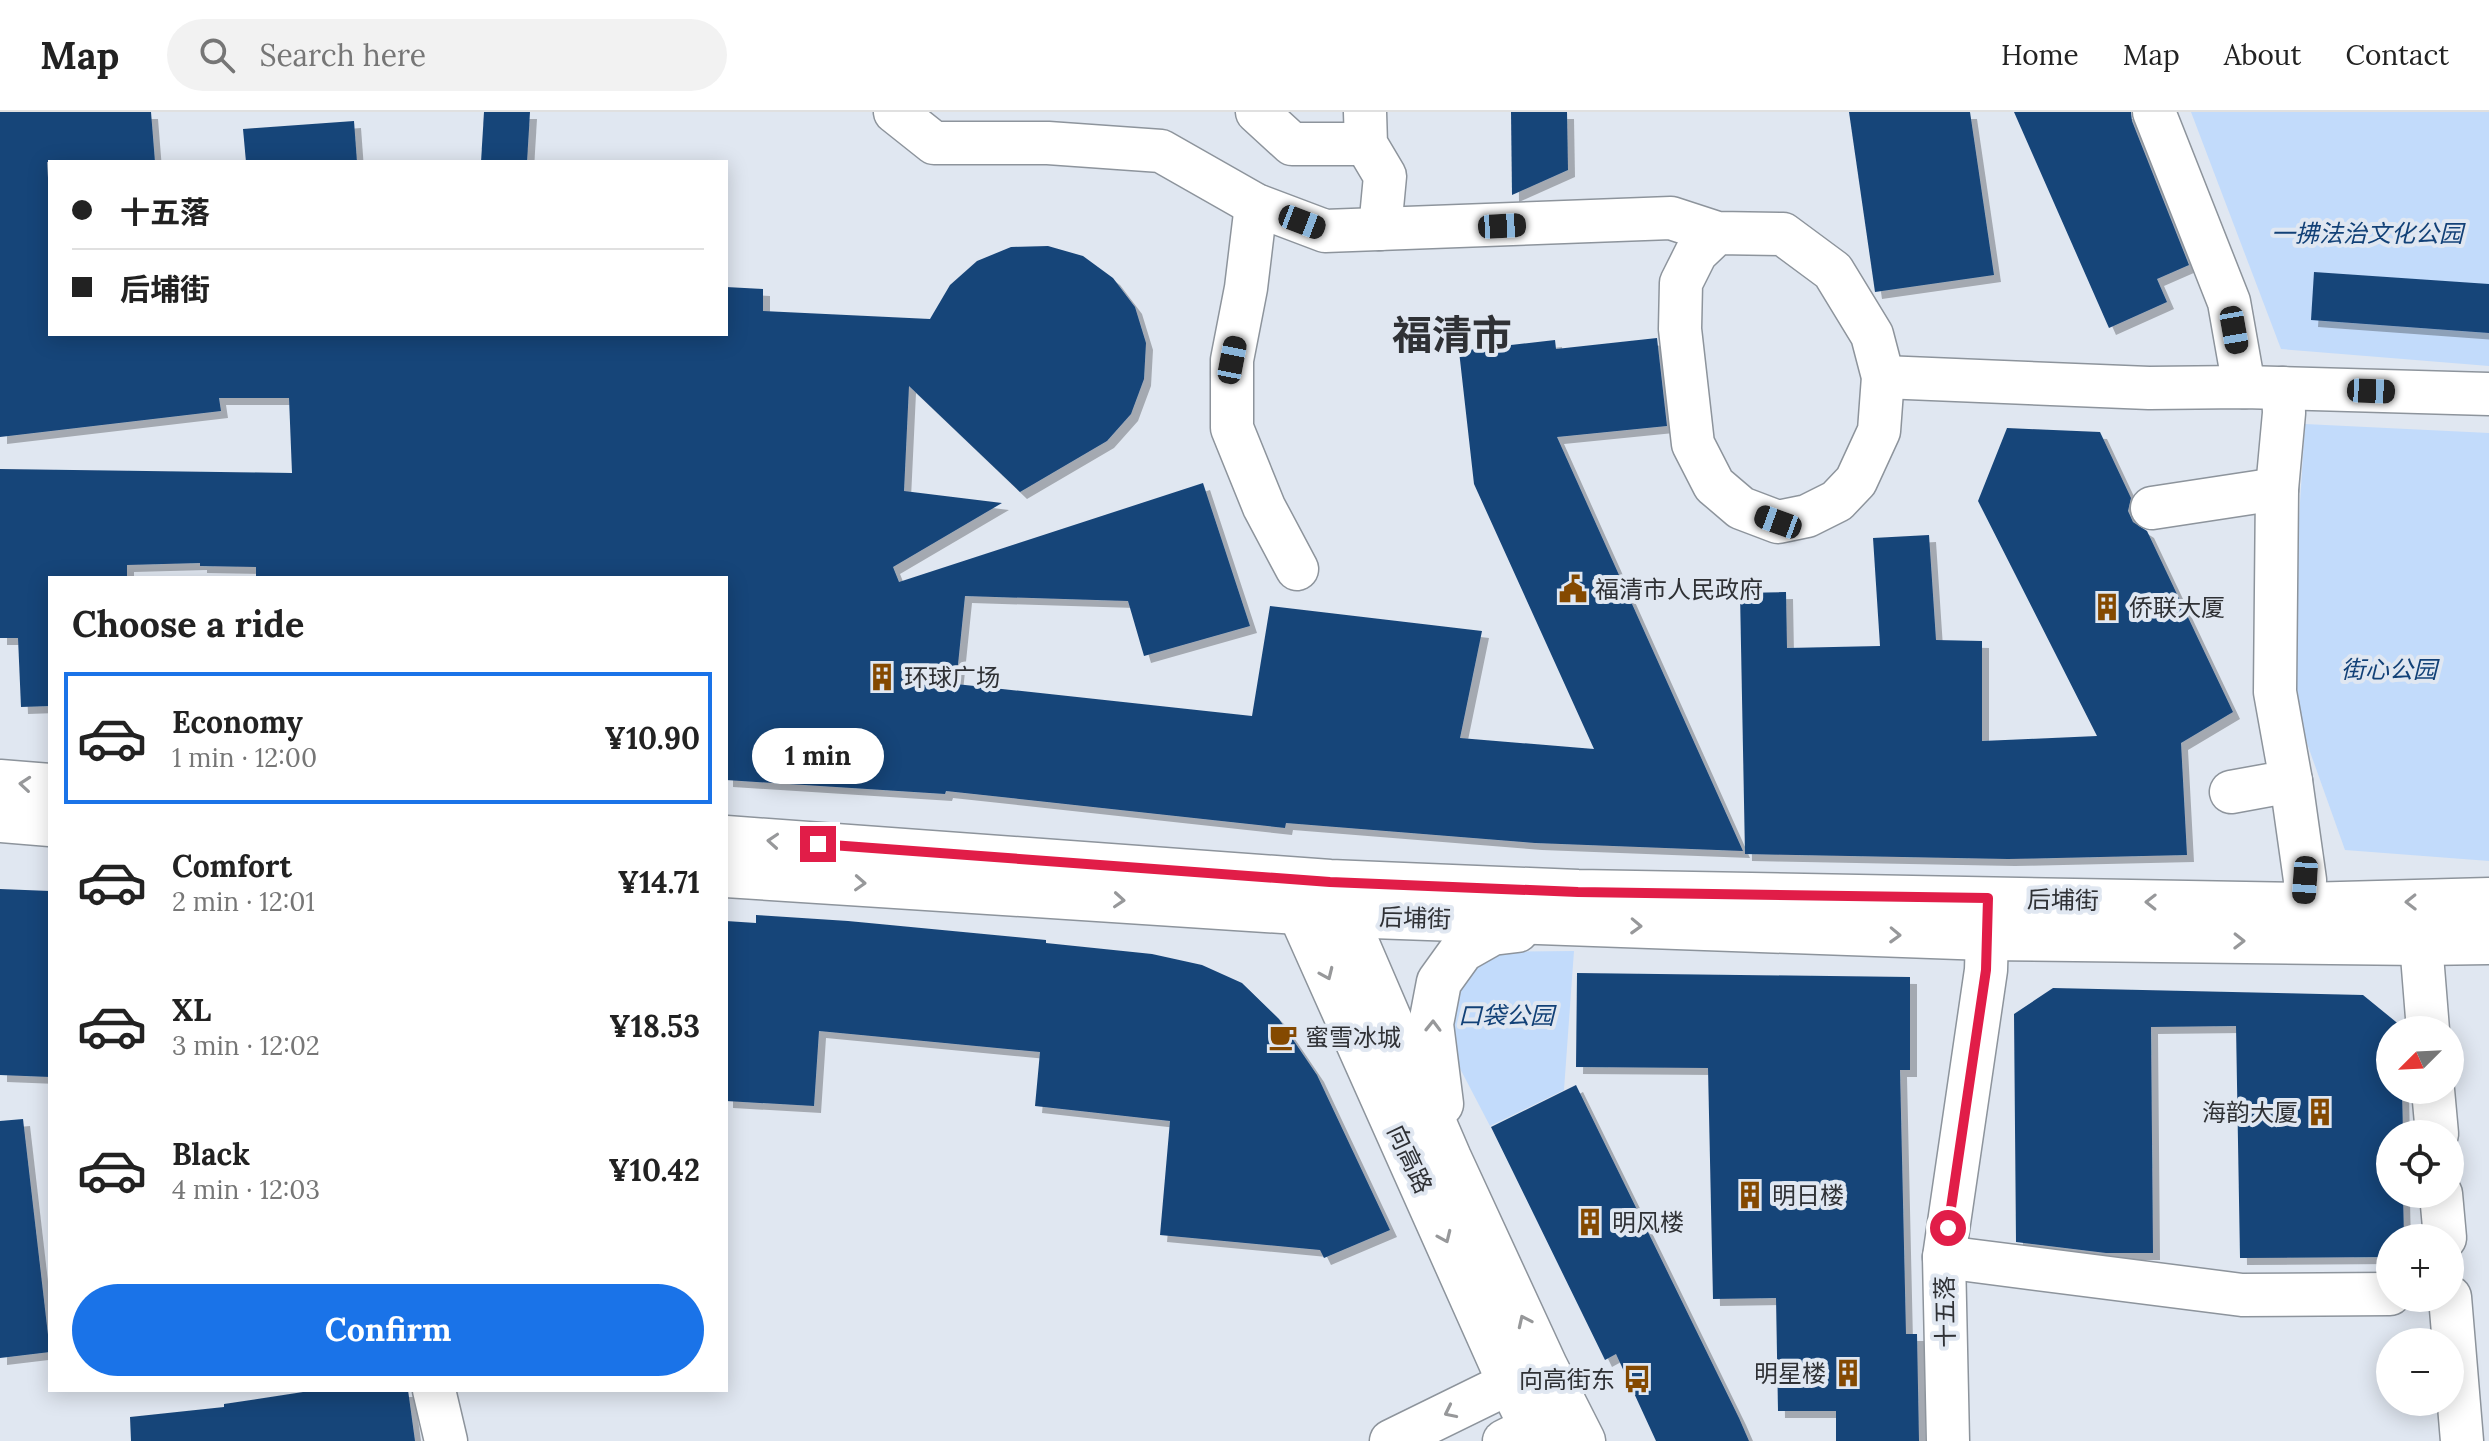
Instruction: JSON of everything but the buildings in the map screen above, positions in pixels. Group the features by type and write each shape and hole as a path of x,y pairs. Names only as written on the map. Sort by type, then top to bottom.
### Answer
{"main road":[{"path":"0,782 48,786"},
{"path":"0,820 48,824"},
{"name":"后埔街","path":"728,838 1337,898 1558,924 1987,918 2489,900"},
{"name":"后埔街","path":"728,875 1292,894"},
{"name":"后埔街","path":"1337,898 1578,892 2421,943 2489,942"},
{"name":"向高路","path":"1292,894 1527,1374"},
{"name":"向高路","path":"1337,898 1449,1158 1545,1432"},
{"name":"向高路","path":"1449,1158 1431,1024 1439,982 1462,950 1492,933 1558,924"}],"street":[{"path":"895,112 934,143 1048,143 1161,151 1256,205 1325,231 1671,218 1717,233 1783,234 1833,271 1872,335 1883,377 1879,431 1856,481 1837,501 1807,516 1778,522 1741,508 1714,485 1693,444 1680,329 1681,283 1696,253 1717,233"},
{"path":"1257,112 1292,144 1366,128 1385,176 1380,229"},
{"path":"2154,112 2264,387 2284,413 2277,489 2275,692 2305,880 2304,905"},
{"path":"1256,205 1246,288 1232,360 1232,428 1264,507 1297,569"},
{"path":"1883,377 2149,388 2264,387 2489,394"},
{"path":"2152,508 2277,489"},
{"path":"2231,792 2291,781"},
{"name":"十五落","path":"1948,1441 1944,1257 1986,970 1987,918"},
{"path":"2421,943 2427,1016"},
{"path":"1944,1257 2242,1295 2376,1294"},
{"path":"2451,1312 2462,1441"},
{"path":"1391,1441 1527,1374"},
{"path":"434,1392 446,1441"},
{"path":"459,1392 471,1441"}],"green space":[{"name":"一拂法治文化公园","path":"2191,112 2489,112 2489,366 2281,349"},
{"name":"街心公园","path":"2305,424 2489,433 2489,861 2345,850 2288,690"},
{"name":"口袋公园","path":"1574,951 1564,1090 1490,1126 1454,1057 1444,1029 1459,966 1483,952"}],"place":[{"name":"福清市人民政府","path":"1573,589"},
{"name":"侨联大厦","path":"2107,607"},
{"name":"环球广场","path":"882,677"},
{"name":"蜜雪冰城","path":"1283,1037"},
{"name":"海韵大厦","path":"2320,1112"},
{"name":"明日楼","path":"1750,1195"},
{"name":"明风楼","path":"1590,1222"},
{"name":"明星楼","path":"1848,1373"},
{"name":"向高街东","path":"1637,1379"}],"district":[{"name":"福清市","path":"1452,334"}],"route":[{"path":"818,844 1330,882 1578,892 1988,898 1986,970 1948,1228"}]}
